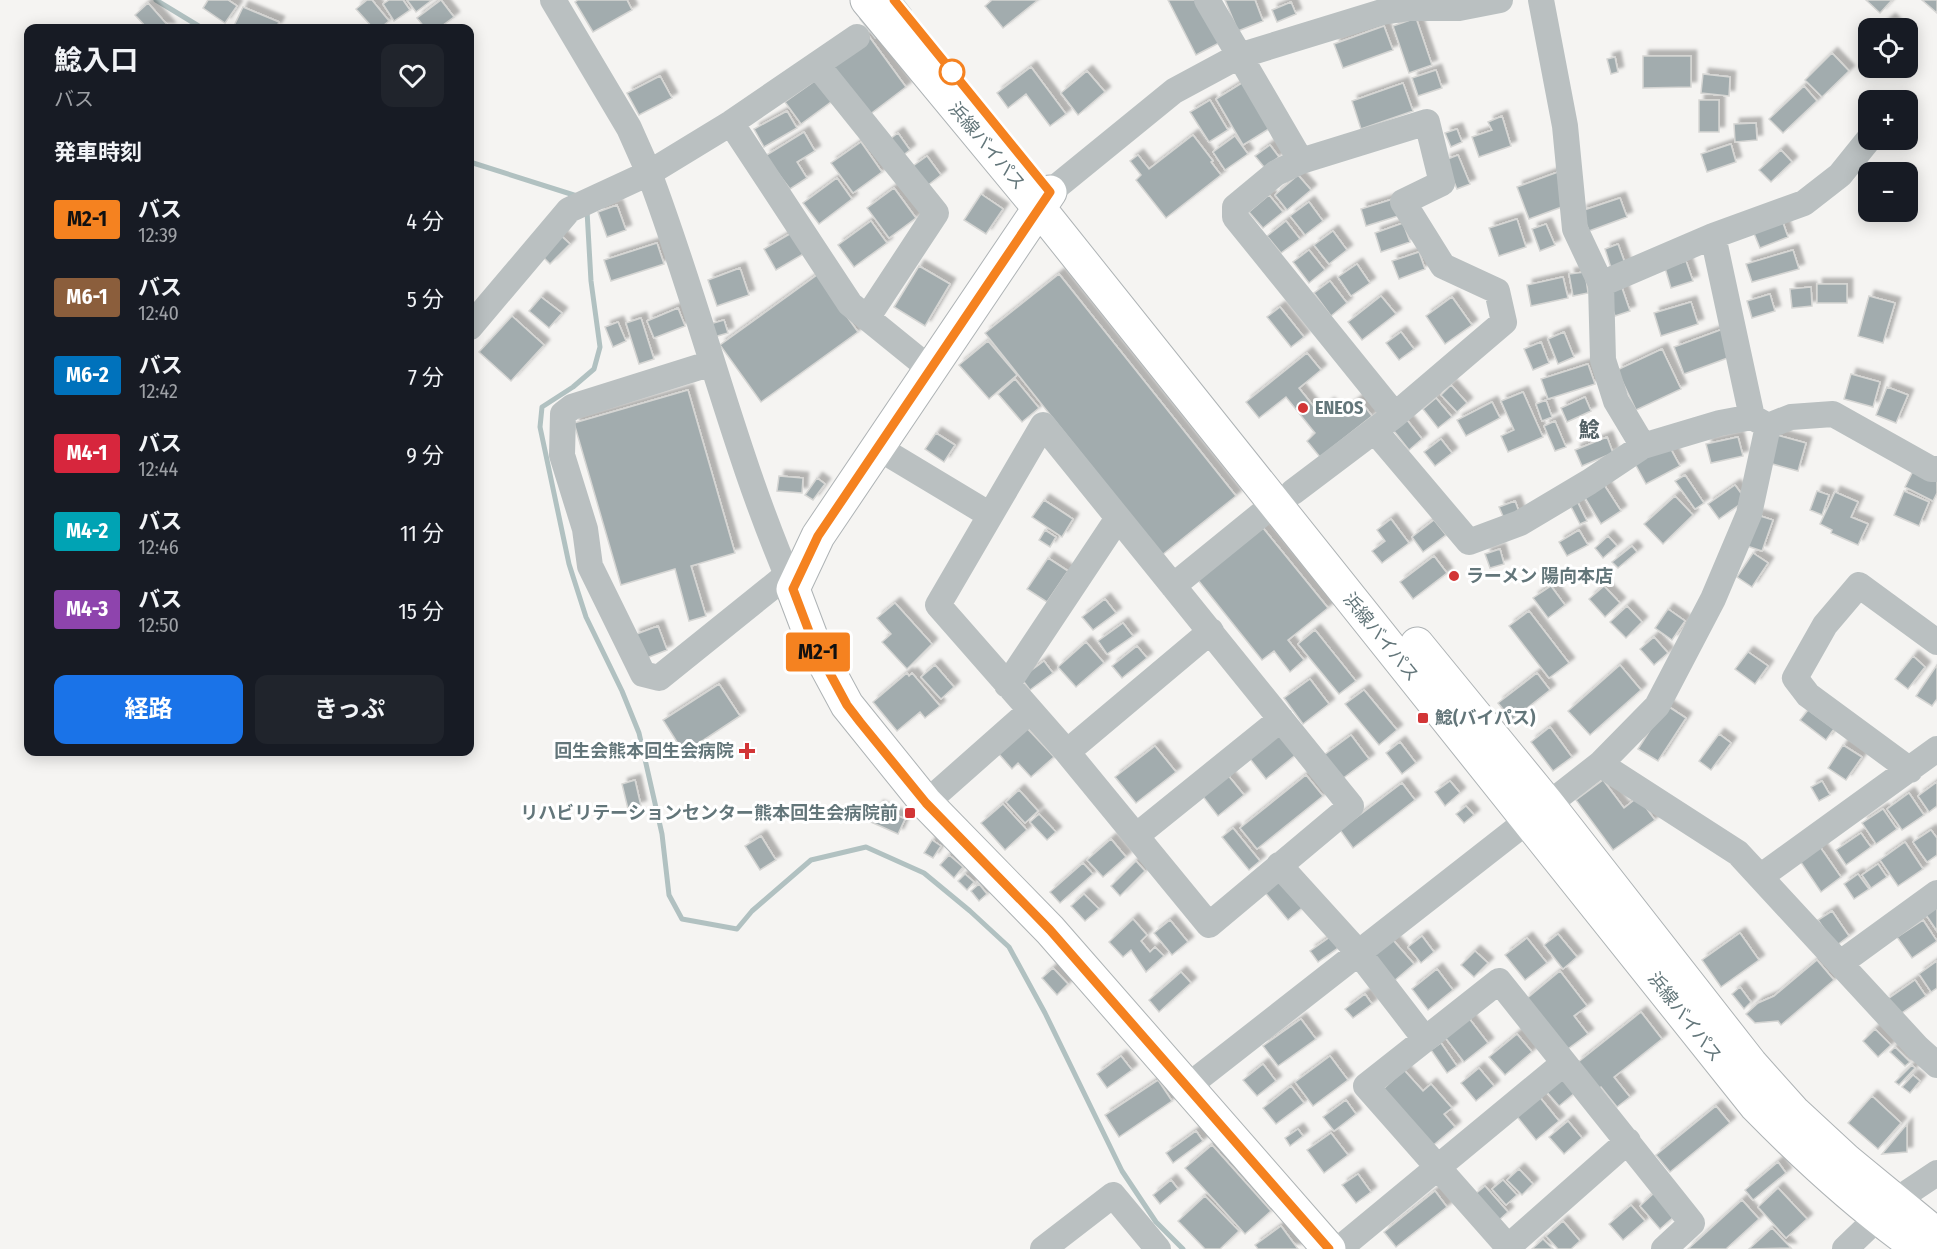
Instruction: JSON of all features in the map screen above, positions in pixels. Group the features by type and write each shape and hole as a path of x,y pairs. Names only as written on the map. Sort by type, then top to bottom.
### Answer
{"highway":[{"name":"浜線バイパス","path":"867,0 1045,200"},
{"name":"浜線バイパス","path":"894,0 1045,200 1537,811 1756,1106 1808,1159 1886,1210 1937,1235"},
{"path":"1045,200 877,447 790,582 813,642 847,705 926,803 1050,930 1329,1249"},
{"name":"浜線バイパス","path":"1886,1210 1920,1249"}],"street":[{"path":"553,0 629,128 649,173 712,363 766,527 790,582 659,678 644,674 590,566 585,529 562,455 563,414 572,407 712,363"},
{"path":"1207,0 1301,161"},
{"path":"1045,200 1174,91 1239,57 1348,21 1410,8 1459,8 1500,0"},
{"path":"1541,0 1547,20 1565,126 1575,229 1601,284 1603,360 1616,401 1642,446"},
{"path":"474,322 569,210 649,173 731,123 857,37"},
{"path":"817,65 936,213 867,318"},
{"path":"1173,586 1283,498 1375,431 1395,415 1504,322 1497,291 1443,266 1403,202 1442,183 1427,122 1301,161 1276,173 1235,207 1235,217 1395,415"},
{"path":"731,123 850,304 930,369"},
{"path":"1601,284 1713,236 1804,203 1840,175 1860,150"},
{"path":"1187,1087 1600,764 1638,728 1657,706 1713,599 1749,514 1760,421 1713,236"},
{"path":"1375,431 1469,542 1520,523 1589,482 1642,446 1720,423 1833,414 1931,469 1937,469"},
{"path":"1043,425 1350,806 1209,925 1067,752 938,605 990,515 1043,425"},
{"path":"877,447 990,515"},
{"path":"1007,685 1118,519"},
{"path":"1910,770 1808,695 1796,678 1826,625 1859,585 1937,642"},
{"path":"1067,752 1211,631"},
{"path":"926,803 1030,711"},
{"path":"1136,836 1281,720"},
{"path":"1760,877 1937,749"},
{"path":"1600,764 1738,853 1842,962 1931,1049"},
{"path":"1279,865 1358,952 1425,1039"},
{"path":"1842,962 1937,893"},
{"path":"1628,1141 1510,1248 1436,1168 1366,1086 1499,981 1628,1141 1692,1223 1664,1249"},
{"path":"1339,1249 1564,1063"},
{"path":"1845,1249 1886,1210 1937,1173"},
{"path":"1042,1249 1113,1196 1158,1249"}],"building":[{"path":"208,0 228,0 237,6 225,23 203,8"},
{"path":"367,0 372,0 389,21 385,24 369,24 356,9"},
{"path":"389,0 403,0 410,10 394,21 383,4"},
{"path":"407,0 432,0 416,12"},
{"path":"441,0 454,17 444,24 422,24 417,18"},
{"path":"578,0 627,0 632,10 593,32 575,2"},
{"path":"992,0 1038,0 1003,28 985,6"},
{"path":"1168,0 1197,0 1219,43 1196,55"},
{"path":"1225,0 1255,0 1263,21 1238,31"},
{"path":"1866,0 1892,0 1880,13"},
{"path":"1922,0 1937,0 1937,13"},
{"path":"1291,2 1296,14 1277,22 1272,10"},
{"path":"148,3 166,24 143,24 135,15"},
{"path":"243,7 279,22 278,24 235,24"},
{"path":"1416,18 1432,65 1409,73 1393,26"},
{"path":"1384,26 1393,50 1343,68 1334,44"},
{"path":"868,35 906,87 869,115 830,63"},
{"path":"1832,53 1849,71 1822,97 1805,80"},
{"path":"1643,56 1691,56 1691,87 1643,88"},
{"path":"1615,57 1618,72 1611,74 1607,59"},
{"path":"1031,67 1066,114 1050,126 1026,94 1008,108 997,93"},
{"path":"1436,70 1442,88 1418,96 1412,78"},
{"path":"1087,71 1105,92 1078,115 1061,93"},
{"path":"1703,74 1730,77 1729,96 1701,93"},
{"path":"660,76 672,98 639,115 627,93"},
{"path":"819,78 835,99 801,124 785,102"},
{"path":"1245,81 1272,127 1243,145 1216,99"},
{"path":"1403,83 1413,111 1361,129 1352,101"},
{"path":"1804,86 1817,101 1783,133 1769,119"},
{"path":"1210,100 1228,130 1209,142 1190,112"},
{"path":"1699,100 1719,100 1719,132 1699,132"},
{"path":"787,111 797,128 764,147 754,129"},
{"path":"1502,116 1511,146 1479,157 1472,137 1492,130 1488,122"},
{"path":"1756,123 1757,140 1735,142 1734,124"},
{"path":"1457,129 1462,142 1451,147 1445,133"},
{"path":"804,132 815,151 797,162 807,178 790,189 765,156"},
{"path":"898,133 910,150 902,156 890,139"},
{"path":"1193,135 1221,175 1166,218 1136,180 1141,175 1130,161 1138,155 1149,169"},
{"path":"1235,136 1248,154 1225,170 1213,152"},
{"path":"861,142 882,172 853,193 831,163"},
{"path":"1731,144 1736,162 1707,172 1701,154"},
{"path":"1270,145 1279,157 1264,167 1255,156"},
{"path":"1781,150 1792,162 1771,182 1759,170"},
{"path":"1458,155 1470,184 1457,189 1445,160"},
{"path":"927,156 941,175 927,186 913,166"},
{"path":"1558,172 1570,204 1529,219 1517,187"},
{"path":"1298,175 1311,190 1287,210 1275,195"},
{"path":"837,178 852,199 819,224 803,203"},
{"path":"894,188 916,218 889,238 867,208"},
{"path":"981,194 1003,209 986,234 964,220"},
{"path":"1269,195 1283,212 1263,228 1249,212"},
{"path":"1620,198 1627,217 1589,231 1581,211"},
{"path":"1393,199 1398,216 1366,226 1361,209"},
{"path":"1309,202 1323,221 1305,235 1290,216"},
{"path":"617,205 626,230 607,237 598,212"},
{"path":"1517,219 1526,247 1499,256 1489,228"},
{"path":"1782,220 1788,237 1760,248 1753,231"},
{"path":"871,221 887,243 854,267 838,245"},
{"path":"1286,221 1300,239 1281,253 1267,236"},
{"path":"1403,223 1410,242 1381,252 1375,233"},
{"path":"1546,224 1555,245 1540,251 1532,229"},
{"path":"1333,231 1347,250 1329,264 1314,245"},
{"path":"557,232 570,244 550,264 538,252"},
{"path":"793,232 805,253 776,270 764,249"},
{"path":"657,243 664,264 611,281 604,260"},
{"path":"1618,244 1626,266 1612,271 1605,249"},
{"path":"1309,250 1325,270 1309,283 1293,262"},
{"path":"1793,250 1799,269 1752,282 1746,264"},
{"path":"1419,252 1425,269 1399,279 1392,261"},
{"path":"1686,261 1693,281 1671,288 1665,268"},
{"path":"1357,264 1370,283 1351,296 1338,277"},
{"path":"919,266 950,284 925,326 894,307"},
{"path":"740,268 749,295 717,306 708,280"},
{"path":"1585,272 1588,293 1573,296 1569,274"},
{"path":"1059,274 1236,496 1162,555 985,333"},
{"path":"817,275 858,332 761,402 720,345"},
{"path":"1563,277 1568,298 1531,306 1527,285"},
{"path":"1330,281 1347,303 1331,316 1314,293"},
{"path":"1817,284 1847,284 1847,303 1817,303"},
{"path":"1621,285 1630,311 1615,316 1606,289"},
{"path":"1811,287 1812,306 1792,308 1790,289"},
{"path":"1770,294 1775,311 1752,318 1747,301"},
{"path":"1381,296 1396,314 1362,340 1348,322"},
{"path":"1869,296 1895,303 1883,343 1858,336"},
{"path":"541,297 562,313 549,328 529,311"},
{"path":"1452,297 1472,325 1445,344 1426,316"},
{"path":"1691,302 1698,324 1661,336 1654,313"},
{"path":"1280,307 1304,337 1291,347 1267,317"},
{"path":"678,308 685,326 654,338 647,321"},
{"path":"512,316 544,345 511,381 479,352"},
{"path":"641,318 654,359 639,364 626,323"},
{"path":"724,320 728,333 714,337 710,324"},
{"path":"618,322 626,341 613,347 605,327"},
{"path":"1723,329 1733,356 1684,374 1674,347"},
{"path":"1401,332 1414,349 1399,360 1386,343"},
{"path":"1564,332 1574,357 1558,364 1548,339"},
{"path":"988,341 1017,375 989,399 959,365"},
{"path":"1541,342 1549,363 1533,370 1524,349"},
{"path":"1662,349 1681,389 1636,410 1617,370"},
{"path":"1307,353 1321,370 1299,388 1318,412 1329,403 1338,415 1359,399 1372,416 1320,457 1307,441 1315,433 1286,397 1259,418 1246,402"},
{"path":"1588,364 1595,384 1548,399 1541,379"},
{"path":"1851,374 1880,382 1873,407 1844,399"},
{"path":"1015,379 1039,408 1022,422 998,394"},
{"path":"1451,385 1467,403 1457,412 1441,395"},
{"path":"1887,387 1908,395 1896,423 1876,415"},
{"path":"688,390 735,553 691,566 706,616 689,621 675,569 621,585 574,423"},
{"path":"1523,392 1543,437 1508,452 1501,436 1514,430 1501,401"},
{"path":"1585,397 1591,411 1567,422 1561,408"},
{"path":"1436,398 1452,417 1438,428 1423,409"},
{"path":"1546,400 1552,417 1542,421 1536,404"},
{"path":"1492,402 1500,418 1466,436 1457,420"},
{"path":"1407,420 1422,439 1409,450 1394,431"},
{"path":"1555,421 1566,447 1555,451 1544,426"},
{"path":"936,433 955,445 944,462 925,449"},
{"path":"1773,434 1806,443 1798,471 1765,462"},
{"path":"1607,437 1613,453 1582,466 1575,450"},
{"path":"1738,437 1743,456 1711,463 1706,444"},
{"path":"1441,439 1452,453 1435,466 1424,452"},
{"path":"1668,444 1680,466 1646,484 1634,462"},
{"path":"1915,467 1937,478 1937,493 1933,501 1905,487"},
{"path":"1685,475 1704,503 1695,509 1675,481"},
{"path":"779,476 803,478 802,493 777,491"},
{"path":"817,478 825,484 813,500 805,495"},
{"path":"1601,480 1621,511 1601,524 1582,493"},
{"path":"1735,485 1746,500 1719,519 1708,504"},
{"path":"1817,491 1829,495 1822,515 1810,510"},
{"path":"1904,491 1929,502 1919,526 1894,515"},
{"path":"1835,492 1858,502 1851,517 1868,524 1858,545 1831,533 1832,530 1820,524"},
{"path":"1574,495 1587,521 1580,524 1567,499"},
{"path":"1675,496 1693,515 1663,544 1644,524"},
{"path":"1044,500 1073,519 1062,537 1032,517"},
{"path":"1515,501 1521,517 1506,523 1499,507"},
{"path":"1757,515 1773,520 1762,551 1747,546"},
{"path":"1391,519 1409,543 1382,563 1372,551 1385,541 1377,530"},
{"path":"1434,520 1446,535 1423,552 1412,537"},
{"path":"1263,528 1328,608 1288,640 1304,660 1290,672 1274,651 1262,660 1198,580"},
{"path":"1045,530 1056,537 1050,547 1039,540"},
{"path":"1579,530 1588,545 1567,556 1559,542"},
{"path":"1608,536 1617,546 1603,558 1595,548"},
{"path":"1632,546 1637,552 1618,568 1612,562"},
{"path":"1500,549 1504,564 1490,568 1485,554"},
{"path":"1753,553 1768,563 1752,587 1737,577"},
{"path":"1434,556 1447,573 1413,599 1400,582"},
{"path":"1048,558 1068,571 1047,602 1027,589"},
{"path":"1551,586 1565,605 1548,618 1533,598"},
{"path":"1604,586 1620,603 1605,617 1589,599"},
{"path":"1105,599 1116,613 1093,630 1082,617"},
{"path":"895,603 932,644 907,669 882,642 891,634 877,618"},
{"path":"1627,606 1642,622 1626,638 1610,622"},
{"path":"1668,609 1685,621 1672,640 1655,628"},
{"path":"1529,611 1569,663 1549,678 1509,626"},
{"path":"1123,623 1133,636 1107,654 1098,641"},
{"path":"658,626 667,650 644,659 634,635"},
{"path":"1315,630 1356,681 1339,694 1298,644"},
{"path":"1654,637 1668,653 1654,665 1640,649"},
{"path":"1086,642 1104,663 1076,687 1058,667"},
{"path":"1137,646 1147,658 1122,678 1112,666"},
{"path":"1748,652 1768,666 1755,684 1735,669"},
{"path":"1913,656 1925,667 1908,689 1895,679"},
{"path":"1044,661 1053,673 1030,690 1021,678"},
{"path":"935,665 954,687 941,699 921,677"},
{"path":"1620,665 1641,690 1590,735 1568,711"},
{"path":"1937,665 1937,699 1932,706 1916,696"},
{"path":"907,673 909,676 912,673 940,706 925,718 920,712 897,731 873,702"},
{"path":"1537,673 1550,690 1512,720 1498,703"},
{"path":"1310,679 1329,704 1303,724 1284,698"},
{"path":"719,684 740,716 684,753 663,720"},
{"path":"1364,690 1397,730 1379,745 1345,704"},
{"path":"1666,705 1686,718 1658,761 1638,749"},
{"path":"1808,710 1834,729 1826,740 1800,720"},
{"path":"1023,724 1054,757 1031,777 1018,763 1012,769 998,753"},
{"path":"1550,727 1572,757 1553,771 1531,742"},
{"path":"1279,730 1298,753 1266,779 1247,755"},
{"path":"1719,734 1731,743 1711,770 1699,761"},
{"path":"1351,735 1369,759 1342,779 1324,755"},
{"path":"1400,742 1416,763 1402,774 1386,753"},
{"path":"1843,745 1862,757 1846,780 1828,768"},
{"path":"1155,746 1176,772 1136,803 1115,777"},
{"path":"1227,774 1244,795 1218,816 1201,794"},
{"path":"1306,775 1323,796 1257,849 1240,828"},
{"path":"635,780 641,806 628,809 622,784"},
{"path":"1603,780 1624,808 1638,797 1655,820 1613,850 1576,800"},
{"path":"1450,781 1460,793 1445,806 1435,792"},
{"path":"1822,781 1830,795 1819,801 1811,787"},
{"path":"1937,782 1937,806 1929,812 1918,796"},
{"path":"1402,783 1415,800 1353,848 1340,830"},
{"path":"1019,790 1038,811 1025,823 1006,802"},
{"path":"1909,793 1924,815 1902,830 1887,809"},
{"path":"1003,804 1027,830 1005,850 981,823"},
{"path":"878,806 905,819 898,834 871,822"},
{"path":"1466,806 1474,815 1464,823 1456,814"},
{"path":"1883,809 1897,829 1876,844 1862,823"},
{"path":"1039,814 1056,832 1047,840 1030,822"},
{"path":"1233,828 1260,861 1249,870 1222,837"},
{"path":"1931,830 1937,838 1937,855 1927,862 1913,842"},
{"path":"1861,833 1871,847 1846,865 1836,850"},
{"path":"761,836 776,860 760,870 745,846"},
{"path":"1111,839 1126,857 1103,877 1087,860"},
{"path":"932,840 941,846 933,858 924,853"},
{"path":"1816,841 1841,877 1821,892 1796,855"},
{"path":"1905,842 1923,869 1898,886 1880,860"},
{"path":"949,855 963,867 954,878 940,865"},
{"path":"1136,861 1145,871 1120,896 1111,886"},
{"path":"1083,863 1093,874 1060,903 1050,892"},
{"path":"1878,864 1887,877 1871,888 1862,875"},
{"path":"965,874 974,882 967,890 958,881"},
{"path":"1283,874 1307,904 1288,920 1263,890"},
{"path":"1858,874 1869,889 1854,899 1844,884"},
{"path":"979,884 987,894 979,901 971,891"},
{"path":"1084,894 1099,909 1085,921 1071,906"},
{"path":"1937,907 1937,931 1926,915"},
{"path":"1832,911 1849,936 1836,946 1818,920"},
{"path":"1133,919 1147,935 1141,941 1150,952 1155,947 1164,956 1146,972 1131,950 1123,957 1109,942"},
{"path":"1170,920 1188,942 1172,955 1154,933"},
{"path":"1923,920 1937,941 1912,958 1897,937"},
{"path":"1740,933 1759,960 1721,987 1702,960"},
{"path":"1558,934 1577,957 1563,969 1544,945"},
{"path":"1422,936 1434,952 1421,963 1408,947"},
{"path":"1330,937 1338,948 1318,962 1310,951"},
{"path":"1527,938 1547,963 1525,980 1505,955"},
{"path":"1392,939 1414,964 1394,981 1372,955"},
{"path":"1475,951 1488,963 1474,977 1461,965"},
{"path":"1817,960 1834,980 1781,1025 1778,1021 1755,1023 1746,1014 1758,1003 1774,996"},
{"path":"1937,961 1937,988 1931,992 1919,974"},
{"path":"1053,968 1068,984 1057,995 1042,978"},
{"path":"1437,969 1453,990 1428,1010 1412,989"},
{"path":"1560,971 1587,1006 1574,1016 1588,1034 1565,1051 1525,1000"},
{"path":"1181,972 1191,983 1159,1012 1149,1000"},
{"path":"1915,980 1926,996 1896,1017 1885,1001"},
{"path":"1740,987 1751,1002 1744,1009 1732,994"},
{"path":"1365,994 1372,1004 1353,1018 1345,1009"},
{"path":"1641,1012 1662,1039 1614,1077 1630,1097 1617,1107 1601,1087 1598,1089 1577,1063"},
{"path":"1468,1017 1488,1043 1464,1062 1444,1036"},
{"path":"1301,1019 1316,1039 1278,1066 1263,1046"},
{"path":"1875,1029 1891,1045 1878,1057 1863,1041"},
{"path":"1517,1034 1532,1052 1505,1075 1489,1057"},
{"path":"1441,1043 1457,1066 1447,1073 1431,1050"},
{"path":"1895,1047 1910,1062 1905,1066 1890,1052"},
{"path":"1121,1056 1132,1070 1107,1088 1097,1074"},
{"path":"1330,1056 1348,1080 1313,1106 1295,1082"},
{"path":"1263,1064 1276,1081 1257,1096 1243,1080"},
{"path":"1912,1065 1915,1068 1899,1085 1895,1082"},
{"path":"1479,1068 1494,1086 1476,1101 1461,1083"},
{"path":"1404,1070 1423,1091 1431,1084 1452,1108 1444,1114 1455,1127 1430,1148 1380,1092"},
{"path":"1562,1075 1576,1092 1559,1106 1545,1090"},
{"path":"1913,1075 1920,1081 1910,1093 1902,1087"},
{"path":"1158,1080 1172,1101 1119,1137 1105,1115"},
{"path":"1291,1086 1304,1103 1276,1124 1263,1108"},
{"path":"1538,1095 1559,1121 1536,1140 1515,1114"},
{"path":"1872,1096 1901,1123 1878,1149 1848,1123"},
{"path":"1346,1100 1356,1114 1334,1131 1323,1117"},
{"path":"1716,1106 1730,1123 1670,1172 1656,1155"},
{"path":"1568,1121 1582,1138 1564,1154 1549,1137"},
{"path":"1907,1124 1907,1152 1882,1154"},
{"path":"1298,1129 1303,1136 1290,1146 1285,1138"},
{"path":"1196,1131 1203,1141 1173,1163 1166,1153"},
{"path":"1331,1133 1348,1155 1324,1173 1307,1150"},
{"path":"1212,1145 1271,1211 1245,1234 1185,1168"},
{"path":"1778,1162 1786,1173 1753,1200 1745,1190"},
{"path":"1519,1169 1533,1184 1522,1195 1507,1180"},
{"path":"1358,1174 1371,1192 1356,1203 1342,1185"},
{"path":"1171,1180 1178,1189 1160,1204 1153,1195"},
{"path":"1503,1180 1517,1195 1506,1205 1492,1189"},
{"path":"1485,1186 1508,1212 1498,1221 1474,1195"},
{"path":"1778,1188 1807,1219 1786,1238 1758,1207"},
{"path":"1435,1191 1447,1207 1396,1247 1384,1232"},
{"path":"1655,1192 1676,1215 1660,1229 1640,1206"},
{"path":"1205,1196 1239,1231 1220,1249 1205,1249 1178,1221"},
{"path":"1742,1200 1759,1219 1726,1249 1688,1249"},
{"path":"1631,1205 1645,1221 1623,1240 1609,1224"},
{"path":"1563,1221 1580,1241 1571,1249 1558,1249 1546,1236"},
{"path":"1281,1226 1298,1249 1258,1249 1255,1245"},
{"path":"1772,1228 1791,1248 1749,1249"},
{"path":"1543,1239 1553,1249 1532,1249"}],"waterway":[{"path":"156,0 195,24"},
{"path":"474,163 577,196"},
{"path":"587,211 591,281 600,347 594,369 573,387 542,407 540,427 569,564 586,617 622,691 639,733 662,834 669,895 682,919 737,929 752,911 811,860 866,847 924,873 1009,947 1045,1013 1122,1171 1156,1222 1183,1249"}],"tunnel":[{"path":"867,29 904,0"}],"bus line":[{"name":"M2-1","path":"894,0 1050,192 818,536 793,589 813,642 847,705 860,722 926,803 1050,930 1329,1249"}],"place":[{"name":"ENEOS","path":"1303,408"},
{"name":"ラーメン 陽向本店","path":"1454,576"},
{"name":"鯰(バイパス)","path":"1423,718"},
{"name":"回生会熊本回生会病院","path":"747,751"},
{"name":"リハビリテーションセンター熊本回生会病院前","path":"910,813"}],"district":[{"name":"鯰","path":"1589,430"}]}
